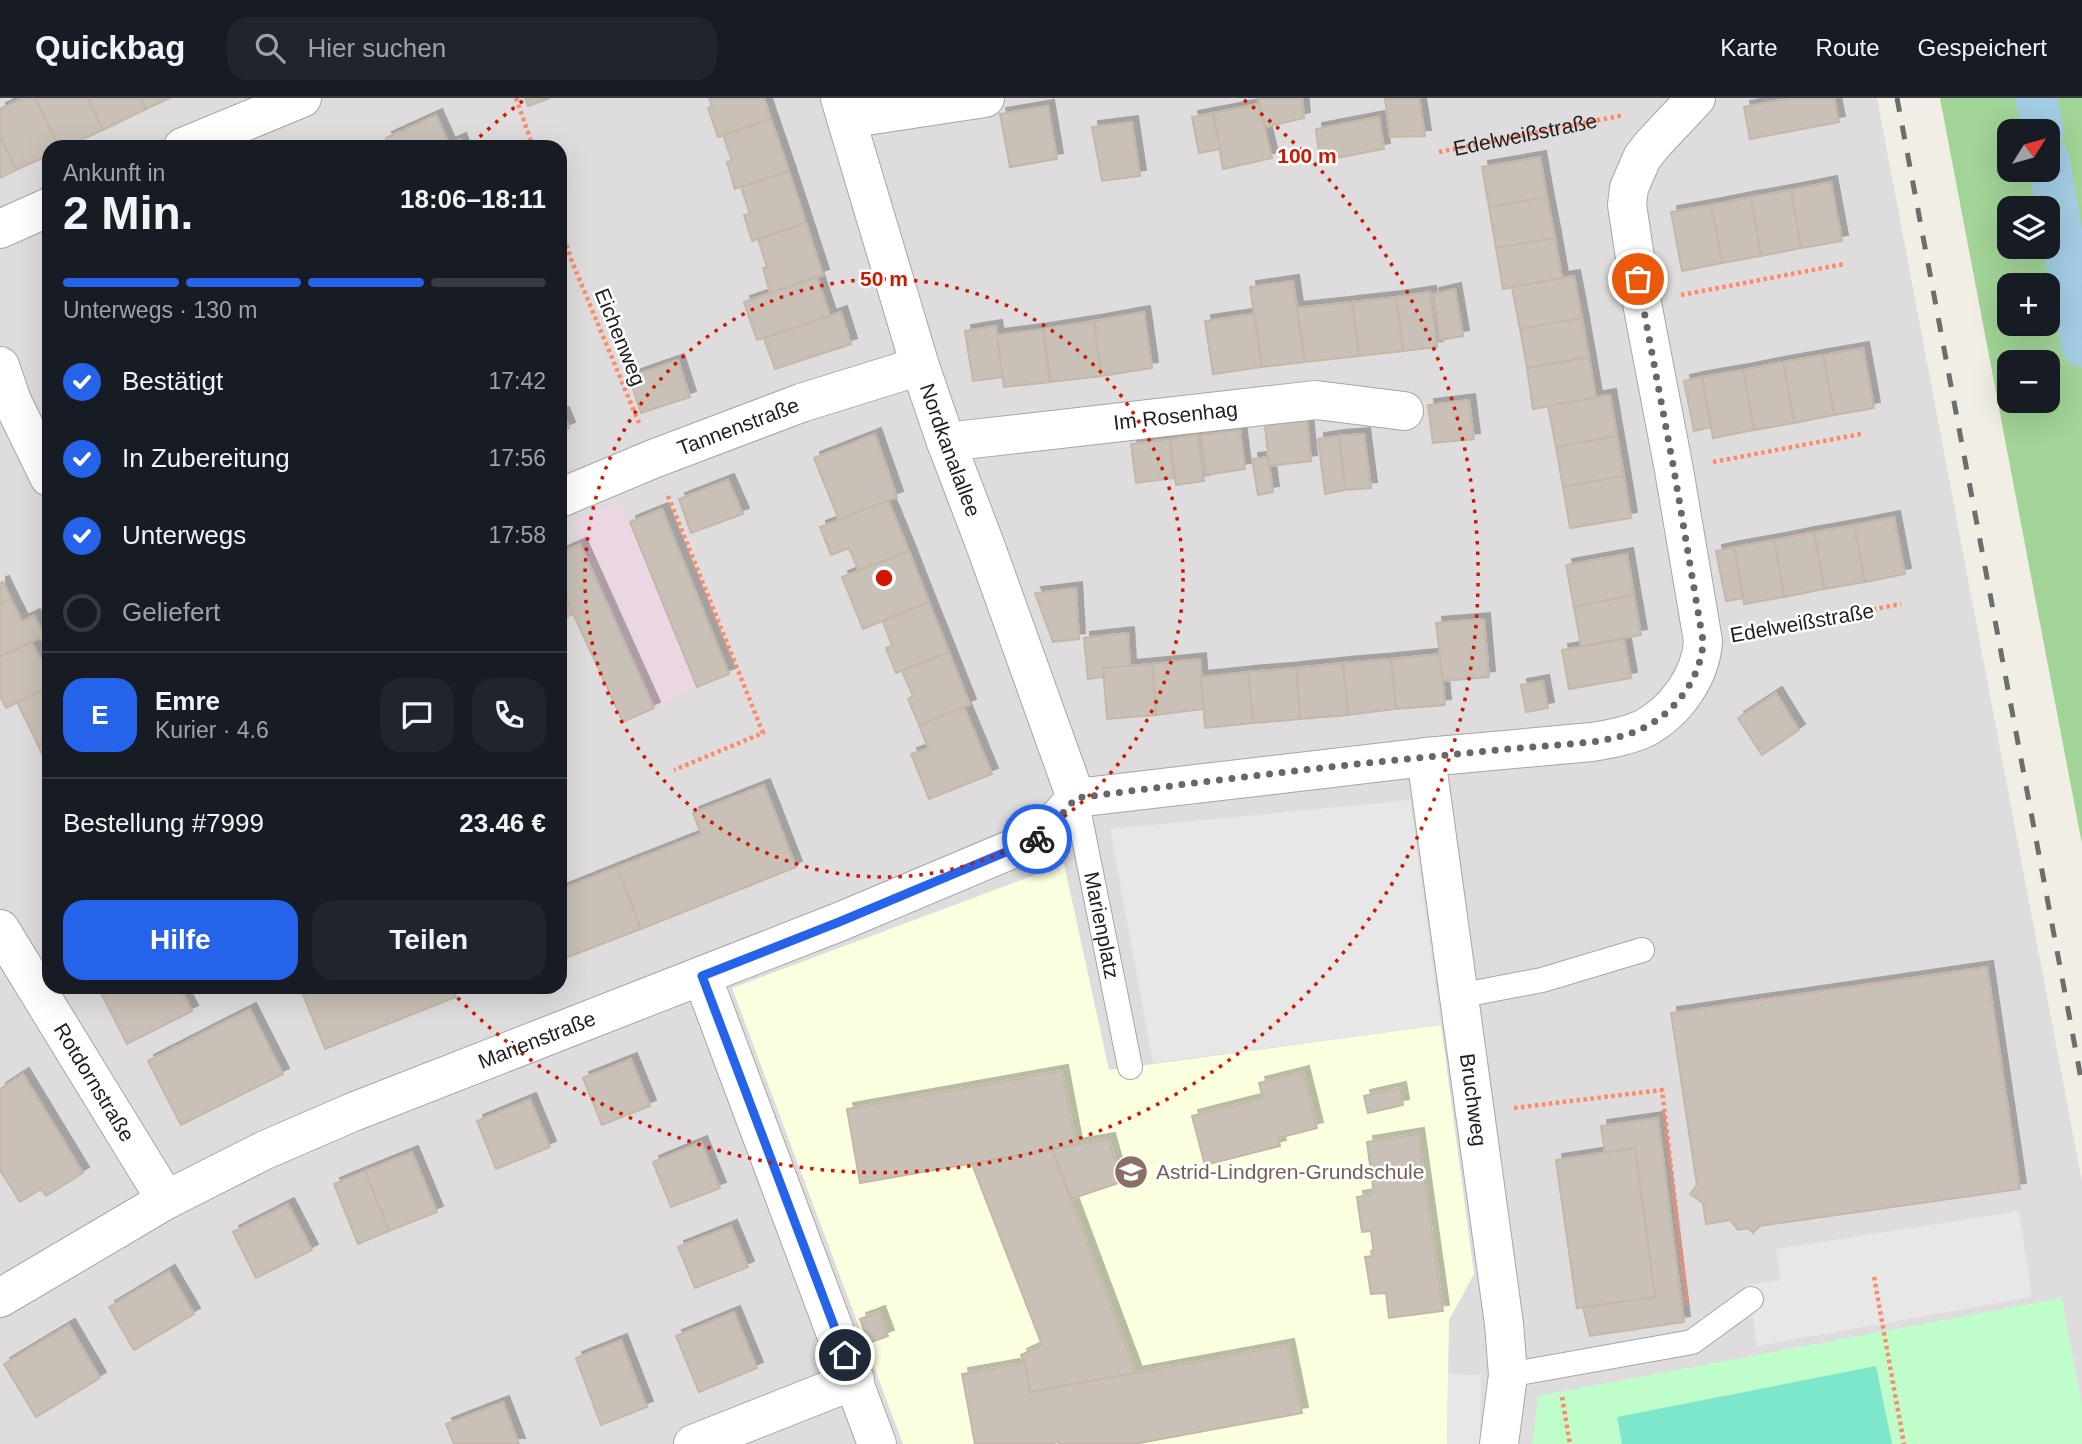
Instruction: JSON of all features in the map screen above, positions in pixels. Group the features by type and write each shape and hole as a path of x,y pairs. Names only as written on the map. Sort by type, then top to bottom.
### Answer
{"street":[{"path":"200,140 302,98"},
{"path":"843,108 985,98"},
{"name":"Edelweißstraße","path":"1426,757 1592,742 1632,733 1659,718 1681,696 1695,673 1703,641 1626,205 1634,174 1651,146 1696,98"},
{"name":"Nordkanalallee","path":"843,108 920,366 1076,798"},
{"path":"0,229 42,210"},
{"path":"0,366 12,401 42,463"},
{"name":"Tannenstraße","path":"567,495 801,403 920,366"},
{"name":"Im Rosenhag","path":"946,442 1316,400 1404,411"},
{"path":"1076,798 1426,757"},
{"name":"Bruchweg","path":"1426,757 1504,1324 1508,1375 1499,1444"},
{"name":"Marienstraße","path":"0,1298 166,1200 265,1150 353,1112 839,922 1043,836 1076,798"},
{"name":"Rotdornstraße","path":"0,929 166,1200"},
{"path":"702,976 877,1444"},
{"path":"693,1444 855,1380"}],"lane":[{"name":"Marienplatz","path":"1076,798 1130,1067"},
{"path":"1458,996 1542,980 1642,950"},
{"path":"1508,1375 1692,1342 1751,1299"}],"path":[{"path":"516,98 531,140"},
{"name":"Edelweißstraße","path":"1439,152 1626,115"},
{"name":"Eichenweg","path":"567,246 763,733 674,770"},
{"path":"1642,303 1844,264"},
{"path":"1674,470 1861,433"},
{"name":"Edelweißstraße","path":"1703,641 1901,604"},
{"path":"1475,1112 1662,1090 1692,1342"},
{"path":"1874,1277 1904,1444"},
{"path":"1557,1366 1570,1444"}],"shaded area":[{"path":"0,98 1877,98 2082,1182 2082,1444 0,1444"},
{"path":"622,501 697,687 654,708 570,522"},
{"path":"1410,800 1441,1025 1153,1063 1110,829"},
{"name":"Astrid-Lindgren-Grundschule","path":"1064,864 1109,1070 1441,1025 1474,1274 1449,1320 1447,1444 903,1444 732,988"},
{"path":"2019,1211 2032,1297 1757,1346 1748,1285 1781,1280 1776,1249"},
{"path":"1448,1374 1481,1375 1480,1444 1447,1444"}],"green space":[{"path":"1940,98 2082,98 2082,844 2000,413 2060,413 2060,350 1997,350 1997,397"},
{"path":"2062,1298 2082,1406 2082,1444 1532,1444 1538,1396"},
{"path":"1876,1366 1892,1444 1622,1444 1617,1417"}],"building":[{"path":"23,98 35,98 56,140 42,140 42,158 16,170 0,136 0,109"},
{"path":"35,98 88,98 103,130 81,140 56,140"},
{"path":"88,98 141,98 146,109 103,130"},
{"path":"141,98 170,98 146,109"},
{"path":"525,98 550,98 528,106"},
{"path":"709,98 764,98 771,119 718,137 708,108 712,106"},
{"path":"1258,98 1302,98 1304,118 1265,127"},
{"path":"1385,98 1419,98 1425,136 1390,137"},
{"path":"1791,98 1834,98 1839,122 1750,139 1744,107"},
{"path":"1259,104 1272,158 1223,169 1213,113"},
{"path":"1048,106 1057,159 1010,167 1000,114"},
{"path":"1213,113 1220,149 1199,153 1192,117"},
{"path":"436,115 447,140 387,140 386,138"},
{"path":"1379,117 1384,149 1320,161 1316,129"},
{"path":"771,119 789,171 735,189 727,162 732,161 723,135"},
{"path":"1132,122 1140,176 1102,181 1092,127"},
{"path":"0,136 16,170 0,178"},
{"path":"1540,157 1547,197 1489,207 1482,167"},
{"path":"789,171 806,223 752,241 744,215 750,214 741,187"},
{"path":"1831,182 1842,241 1801,248 1791,190"},
{"path":"1791,190 1801,248 1761,256 1751,197"},
{"path":"1547,197 1555,238 1496,248 1489,207"},
{"path":"1751,197 1761,256 1722,263 1711,205"},
{"path":"1711,205 1722,263 1682,271 1671,212"},
{"path":"806,223 823,275 770,293 763,268 767,267 758,239"},
{"path":"1555,238 1562,278 1503,289 1496,248"},
{"path":"1574,276 1582,318 1520,329 1512,287"},
{"path":"817,277 830,316 757,340 744,302"},
{"path":"1293,281 1305,362 1262,367 1250,287"},
{"path":"1455,289 1463,336 1440,340 1433,294"},
{"path":"1430,292 1437,347 1403,351 1396,297"},
{"path":"1396,297 1403,351 1359,356 1352,302"},
{"path":"1352,302 1359,356 1305,362 1297,308"},
{"path":"841,312 851,344 775,369 764,338"},
{"path":"1144,312 1152,368 1101,376 1094,321"},
{"path":"1254,314 1262,367 1213,374 1205,321"},
{"path":"1582,318 1589,357 1527,368 1520,329"},
{"path":"1094,321 1101,376 1050,382 1043,329"},
{"path":"996,326 1004,377 973,381 965,331"},
{"path":"1043,329 1050,382 1004,387 997,335"},
{"path":"1863,348 1874,408 1834,415 1823,355"},
{"path":"1823,355 1834,415 1794,423 1783,362"},
{"path":"1589,357 1596,398 1533,409 1527,368"},
{"path":"678,360 690,397 641,413 629,377"},
{"path":"1783,362 1794,423 1754,430 1743,370"},
{"path":"1743,370 1754,430 1713,438 1702,377"},
{"path":"1702,377 1711,427 1694,431 1684,381"},
{"path":"1610,395 1617,436 1556,447 1548,406"},
{"path":"1469,400 1474,439 1433,443 1428,405"},
{"path":"1307,421 1311,461 1269,466 1265,425"},
{"path":"1240,430 1245,469 1206,475 1201,435"},
{"path":"875,434 897,497 839,520 814,458"},
{"path":"1364,434 1371,488 1345,490 1339,436"},
{"path":"1198,435 1204,481 1176,485 1170,439"},
{"path":"1339,436 1345,490 1325,494 1318,439"},
{"path":"1617,436 1624,476 1563,487 1556,447"},
{"path":"1170,439 1174,478 1136,483 1131,444"},
{"path":"1268,457 1273,492 1258,495 1252,459"},
{"path":"1624,476 1631,518 1570,528 1563,487"},
{"path":"728,480 743,514 691,533 679,499"},
{"path":"888,500 909,551 859,571 849,548 831,555 820,527"},
{"path":"662,509 729,674 697,687 630,522"},
{"path":"1894,517 1905,574 1865,582 1854,525"},
{"path":"1854,525 1865,582 1824,589 1814,532"},
{"path":"1814,532 1824,589 1784,597 1774,540"},
{"path":"1774,540 1784,597 1744,604 1734,547"},
{"path":"580,544 654,708 623,722 567,600 567,550"},
{"path":"1734,547 1743,598 1726,601 1716,551"},
{"path":"909,551 929,602 863,629 842,577"},
{"path":"1627,554 1634,595 1574,607 1566,565"},
{"path":"3,582 11,599 0,604 0,583"},
{"path":"1076,588 1079,639 1053,642 1035,593"},
{"path":"1634,595 1641,635 1581,646 1574,607"},
{"path":"11,599 22,621 34,615 42,637 0,657 0,604"},
{"path":"567,601 573,614 567,617"},
{"path":"929,602 949,652 896,673 886,648 892,646 883,621"},
{"path":"1484,619 1489,677 1443,681 1436,623"},
{"path":"1128,633 1130,666 1103,668 1104,677 1088,679 1084,638"},
{"path":"1624,639 1631,678 1569,689 1562,650"},
{"path":"32,642 42,663 42,690 6,708 0,696 0,657"},
{"path":"949,652 970,705 919,725 908,699 913,696 902,671"},
{"path":"1440,654 1445,705 1396,709 1391,659"},
{"path":"1200,659 1204,709 1156,715 1152,664"},
{"path":"1391,659 1396,709 1348,715 1343,663"},
{"path":"1343,663 1348,715 1300,719 1296,668"},
{"path":"1152,664 1156,715 1107,719 1103,668"},
{"path":"1296,668 1300,719 1253,723 1248,672"},
{"path":"1248,672 1253,723 1205,728 1201,677"},
{"path":"1543,681 1548,708 1526,712 1521,685"},
{"path":"42,690 42,743 38,745 17,702"},
{"path":"1776,693 1799,730 1762,755 1738,718"},
{"path":"964,707 992,774 929,799 911,754 928,748 919,725"},
{"path":"764,785 796,867 641,929 617,867 701,834 693,813"},
{"path":"617,867 641,929 567,957 567,887"},
{"path":"1987,967 2020,1189 1759,1226 1753,1233 1748,1228 1738,1230 1730,1220 1706,1224 1703,1203 1690,1194 1697,1185 1671,1013"},
{"path":"102,994 184,994 192,1011 127,1044"},
{"path":"303,994 455,994 456,997 325,1049"},
{"path":"250,1009 283,1074 181,1125 148,1061"},
{"path":"631,1059 650,1106 602,1125 583,1078"},
{"path":"1062,1071 1076,1145 860,1183 847,1109"},
{"path":"1303,1072 1317,1128 1278,1138 1280,1146 1205,1165 1192,1116 1263,1098 1259,1083"},
{"path":"23,1074 83,1173 46,1196 41,1189 20,1202 0,1170 0,1089"},
{"path":"1400,1088 1403,1105 1368,1113 1364,1096"},
{"path":"530,1099 550,1147 496,1169 477,1121"},
{"path":"1658,1118 1684,1322 1590,1336 1583,1307 1655,1297 1635,1148 1605,1153 1601,1126"},
{"path":"1418,1134 1443,1311 1389,1318 1386,1293 1371,1294 1365,1257 1374,1256 1371,1231 1362,1232 1357,1197 1374,1194 1367,1142"},
{"path":"1109,1139 1121,1182 1071,1199 1052,1149"},
{"path":"701,1142 720,1188 671,1207 653,1162"},
{"path":"1635,1148 1655,1297 1577,1308 1556,1160"},
{"path":"1052,1149 1136,1373 1030,1392 1021,1355 1042,1345 972,1164"},
{"path":"412,1152 437,1212 389,1231 365,1171"},
{"path":"365,1171 389,1231 358,1244 334,1184"},
{"path":"288,1204 312,1250 256,1278 233,1232"},
{"path":"731,1226 748,1267 695,1288 678,1247"},
{"path":"169,1271 194,1314 134,1350 109,1307"},
{"path":"734,1312 757,1368 699,1392 676,1336"},
{"path":"879,1312 888,1336 869,1343 860,1319"},
{"path":"69,1325 100,1378 36,1417 4,1364"},
{"path":"621,1340 647,1407 601,1425 576,1358"},
{"path":"1288,1345 1302,1413 1134,1444 975,1444 962,1374 1025,1363 1030,1392"},
{"path":"503,1402 519,1444 454,1444 446,1424"}],"waterway":[{"path":"2036,98 2040,119"},
{"path":"2052,182 2082,346"}],"railway":[{"path":"1897,98 2082,1084"}],"way so far":[{"path":"1037,839 1043,836 1076,798 1426,757 1592,742 1632,733 1670,709 1689,685 1699,662 1703,641 1638,279"}],"place":[{"name":"Astrid-Lindgren-Grundschule","path":"1131,1172"}],"route":[{"path":"845,1355 702,976 1037,839"}]}
